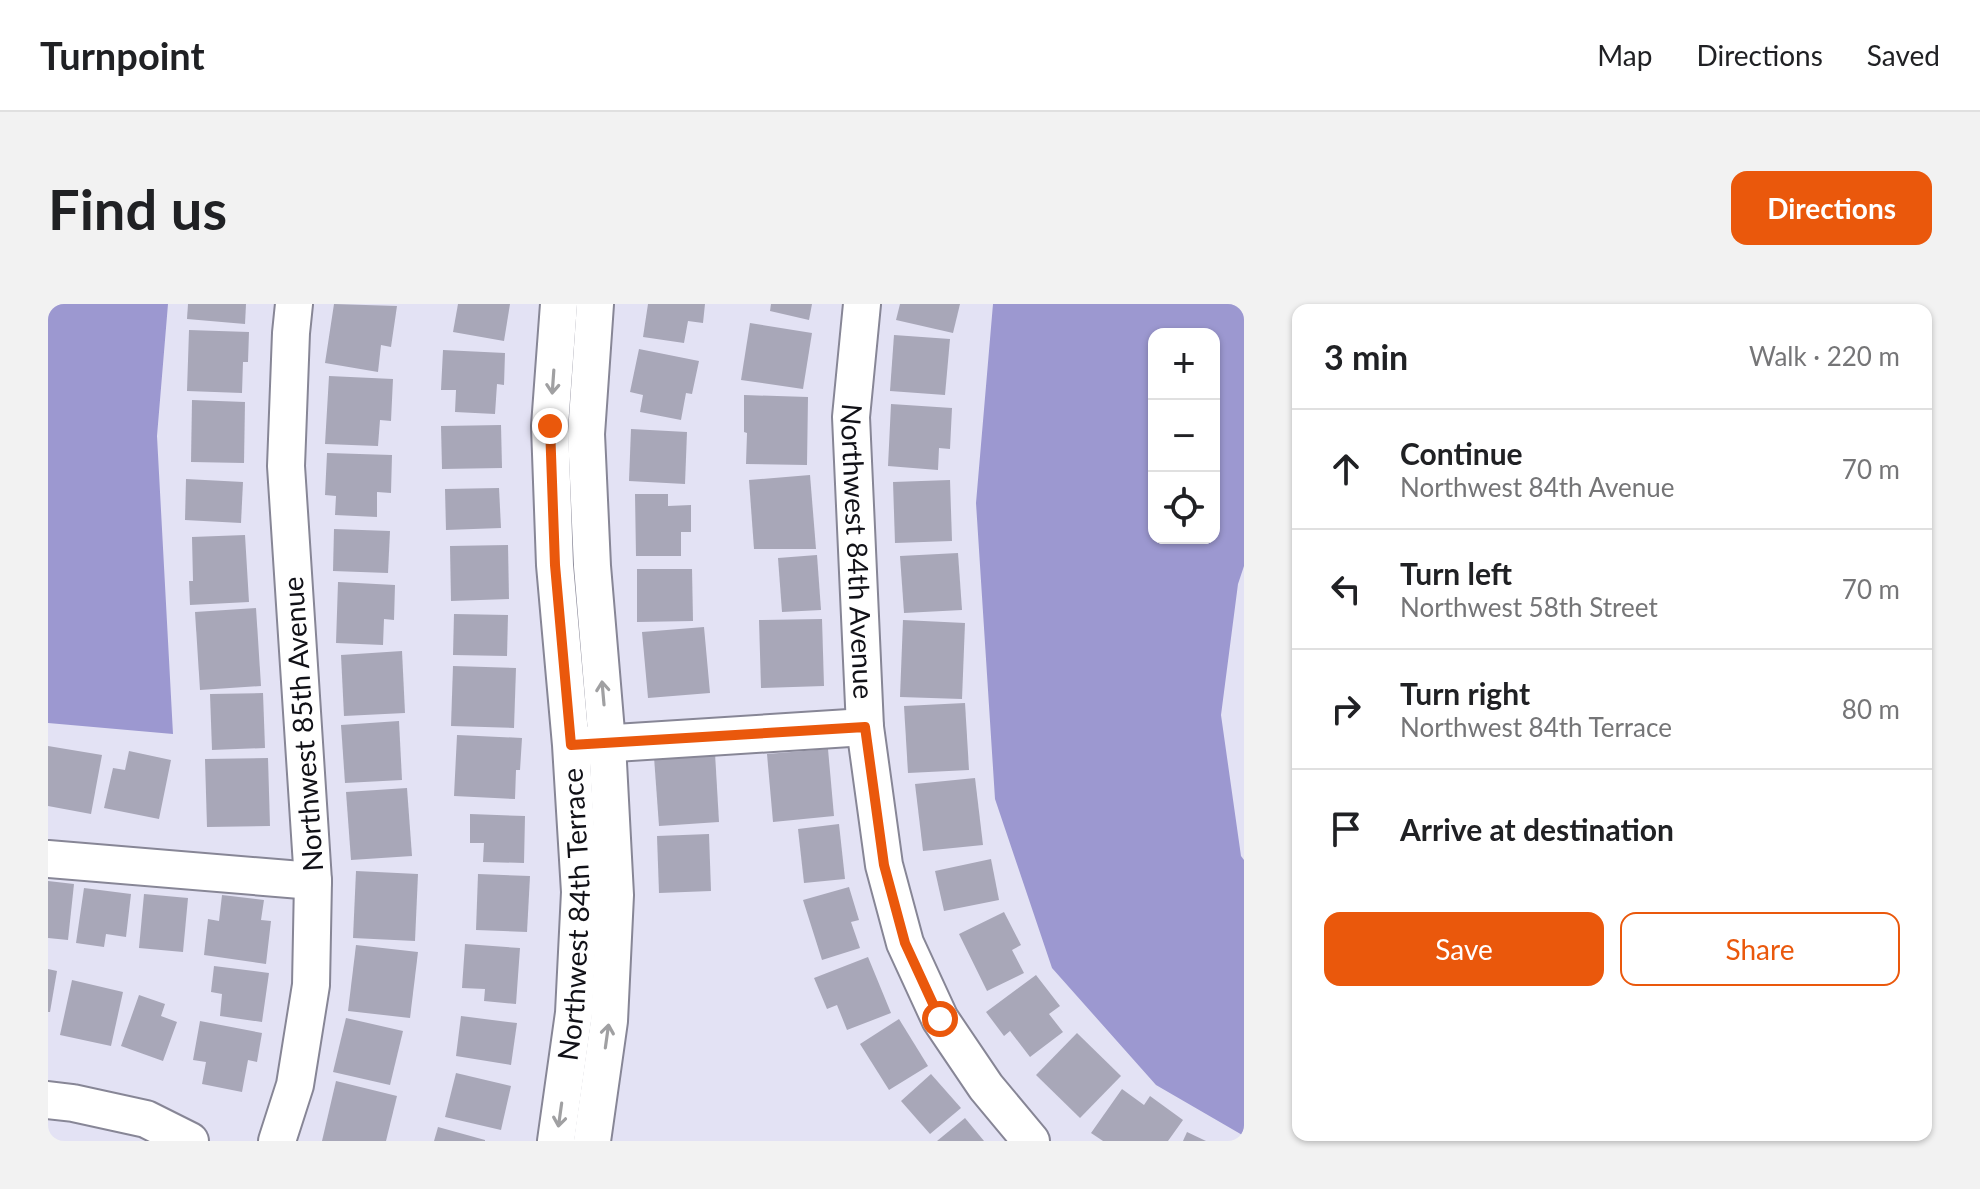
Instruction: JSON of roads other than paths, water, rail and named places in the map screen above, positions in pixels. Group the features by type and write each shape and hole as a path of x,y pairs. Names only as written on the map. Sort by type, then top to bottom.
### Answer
{"street":[{"name":"Northwest 85th Avenue","path":"277,1141 295,1085 311,985 313,881 286,466 294,304"},
{"name":"Northwest 84th Terrace","path":"556,1141 574,1013 580,892 555,565 550,426 559,304"},
{"name":"Northwest 84th Terrace","path":"592,1141 609,1021 615,895 586,434 595,304"},
{"name":"Northwest 84th Avenue","path":"862,304 851,417 865,727 884,865 905,943 940,1019 986,1087 1031,1141"},
{"path":"571,745 865,727"},
{"path":"48,859 313,881"},
{"path":"48,1100 146,1119 190,1141"}]}
